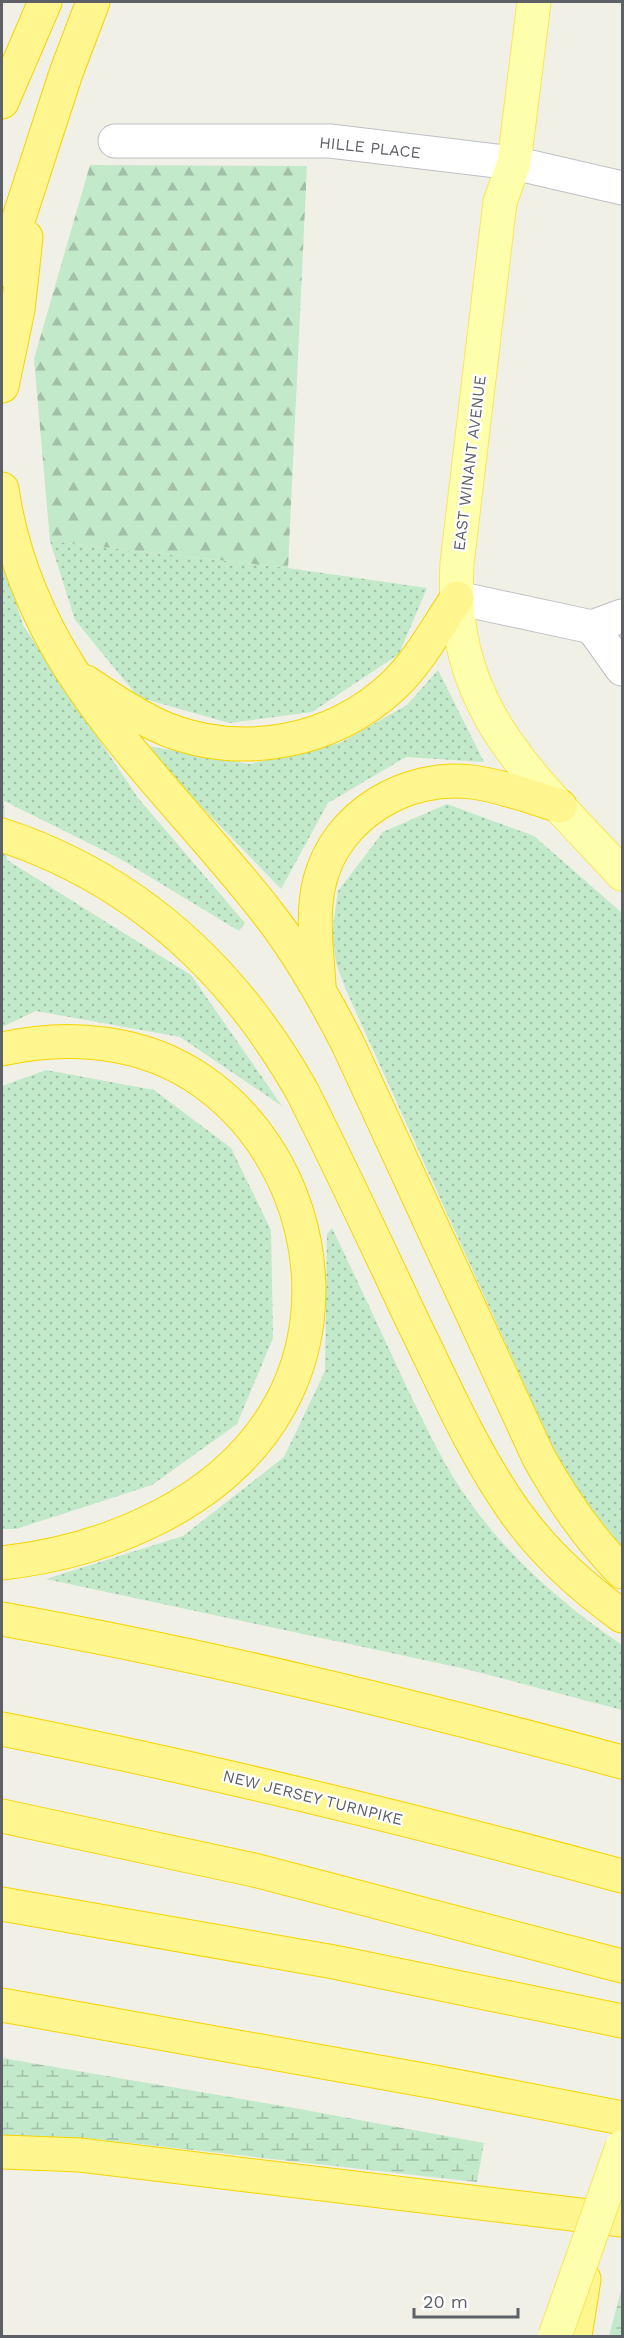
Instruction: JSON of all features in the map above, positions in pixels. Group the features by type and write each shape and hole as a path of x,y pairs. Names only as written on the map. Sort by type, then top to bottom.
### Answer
{"highway":[{"path":"2,102 45,2"},
{"path":"2,270 66,73 93,2"},
{"path":"2,386 18,310 33,171"},
{"path":"2,489 12,537 33,600 51,639 102,718 272,918 319,987 348,1044 538,1456 574,1517 622,1572"},
{"path":"72,673 150,722 191,737 246,745 299,738 349,718 393,686 410,667 457,598"},
{"path":"319,987 315,921 319,882 326,860 338,840 354,821 377,803 418,786 444,782 469,782 507,789 560,806"},
{"path":"2,835 80,868 112,886 164,922 214,969 260,1022 302,1090 455,1409 494,1480 516,1513 543,1546 572,1575 622,1616"},
{"path":"2,1049 27,1043 52,1041 109,1044 158,1058 203,1081 240,1114 274,1158 287,1185 304,1238 310,1295 302,1350 280,1404 264,1430 228,1471 180,1505 122,1533 65,1551 2,1563"},
{"path":"2,1619 188,1655 332,1687 622,1762"},
{"name":"NEW JERSEY TURNPIKE","path":"2,1729 281,1788 622,1876"},
{"path":"2,1816 254,1870 622,1966"},
{"path":"2,1904 334,1962 622,2021"},
{"path":"2,2005 435,2082 622,2118"},
{"path":"2,2152 80,2155 608,2223 575,2337"}],"main road":[{"name":"EAST WINANT AVENUE","path":"534,2 514,163 500,202 457,564 457,598 461,636 467,661 474,686 485,709 513,753 622,874"},
{"path":"555,2337 608,2223 622,2146"}],"street":[{"name":"HILLE PLACE","path":"115,141 330,141 514,163 622,188"},
{"path":"457,598 592,627 622,616"},
{"path":"592,627 622,669"}],"green space":[{"path":"90,165 307,166 288,568 50,541 34,359"},
{"path":"50,541 288,568 427,588 399,654 312,712 229,723 138,697 75,620"},
{"path":"2,556 23,625 138,798 245,923 239,931 117,857 4,801 7,860 191,975 282,1106 180,1037 36,1011 2,1027"},
{"path":"438,670 484,762 406,757 328,803 281,889 142,745 249,764 340,743 407,705"},
{"path":"447,804 534,836 622,913 622,1546 585,1499 553,1448 346,990 336,963 332,932 338,891 383,832"},
{"path":"46,1070 154,1090 231,1148 271,1230 273,1338 237,1424 152,1485 16,1529 2,1529 2,1086"},
{"path":"332,1228 428,1431 467,1498 500,1540 538,1579 622,1645 622,1710 466,1669 46,1579 183,1536 284,1457 325,1371 327,1234"},
{"path":"2,2058 484,2143 477,2182 95,2139 2,2136"},
{"path":"622,2287 622,2336 609,2336"}]}
